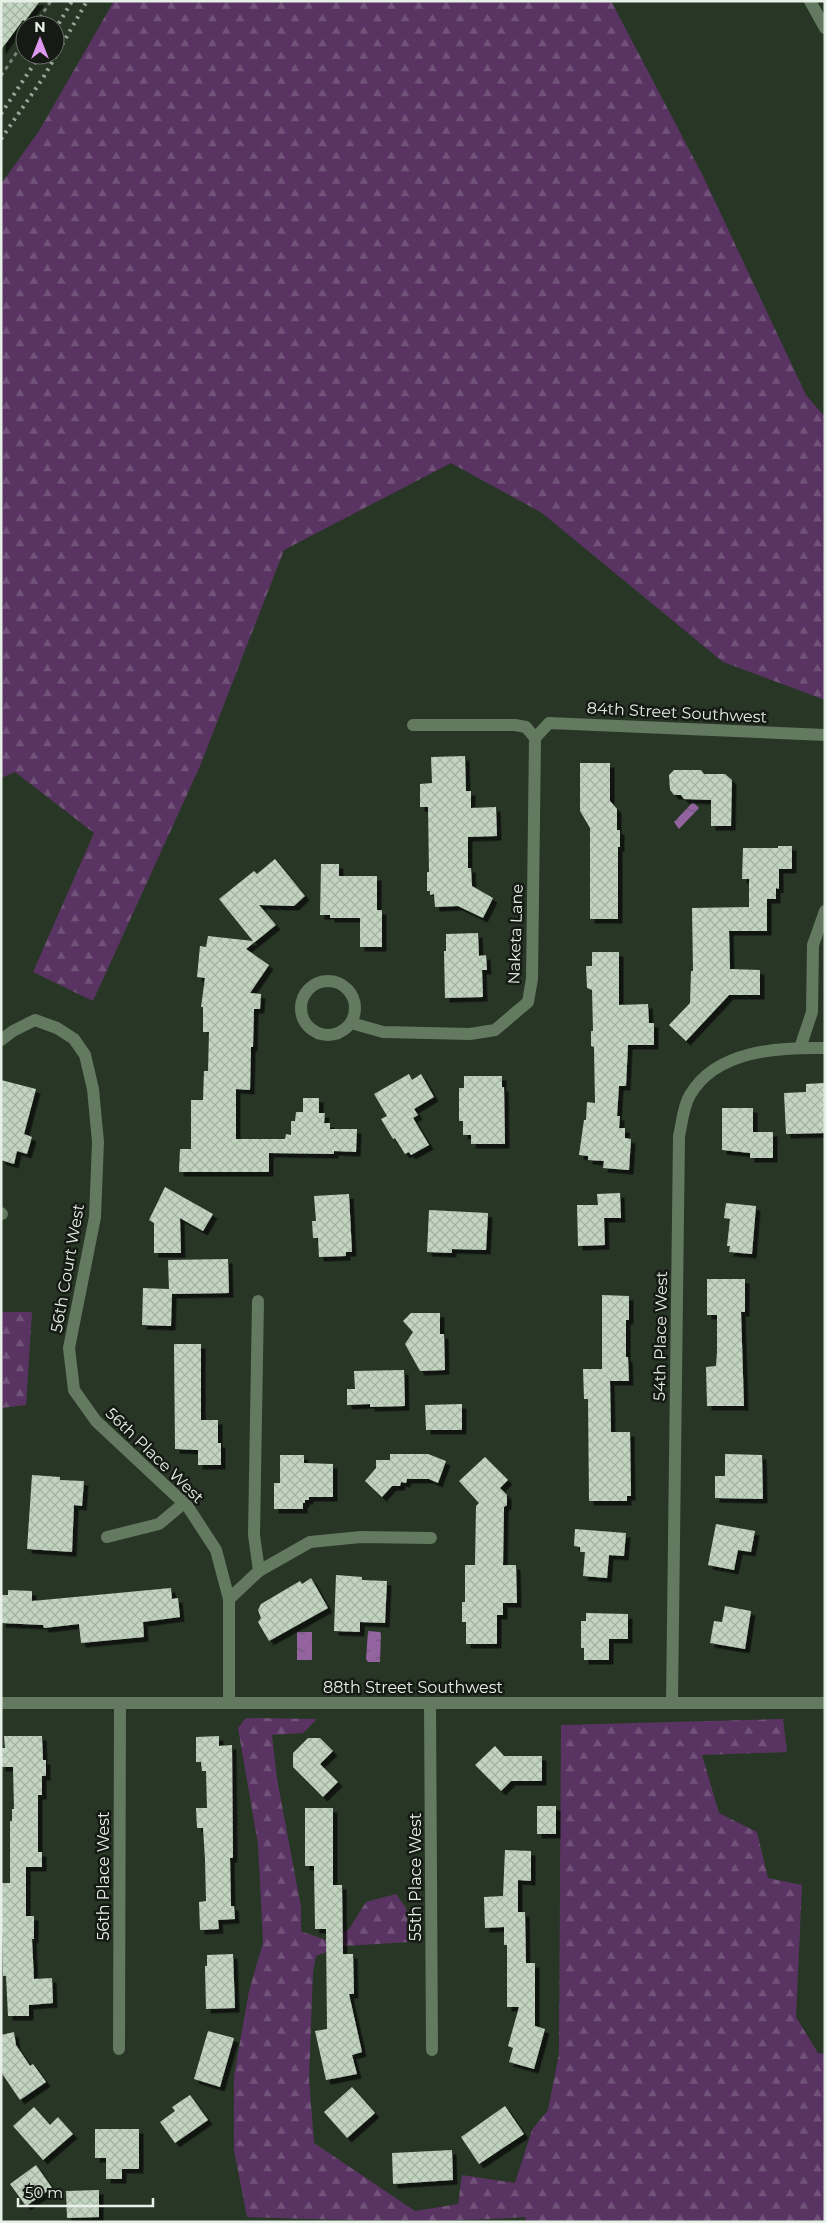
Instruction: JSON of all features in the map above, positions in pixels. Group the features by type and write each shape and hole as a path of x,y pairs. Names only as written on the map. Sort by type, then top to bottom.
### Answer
{"street":[{"path":"810,1 825,28"},
{"name":"84th Street Southwest","path":"535,738 549,723 825,735"},
{"path":"413,725 515,725 526,727 535,738"},
{"name":"Naketa Lane","path":"351,1023 383,1032 470,1034 495,1030 528,1002 532,979 535,738"},
{"path":"800,1048 812,1012 812,945 825,911"},
{"path":"324,981 333,981 348,990 356,1006 355,1015 351,1023 336,1034 319,1034 311,1029 301,1015 303,997 308,989 324,981"},
{"name":"56th Court West","path":"1,1040 13,1031 35,1020 57,1028 74,1039 85,1055 93,1089 98,1142 95,1217 69,1348"},
{"name":"54th Place West","path":"672,1703 679,1136 689,1096 703,1079 729,1062 754,1053 800,1048 825,1048"},
{"path":"258,1301 254,1535 259,1571"},
{"name":"56th Place West","path":"69,1348 74,1390 96,1421 184,1503 216,1550 229,1599 230,1702"},
{"path":"107,1537 159,1524 184,1503"},
{"path":"229,1599 259,1571 310,1542 361,1537 431,1538"},
{"name":"88th Street Southwest","path":"1,1703 825,1703"},
{"name":"55th Place West","path":"430,1703 432,2050"},
{"name":"56th Place West","path":"119,2048 120,1704"}],"path":[{"path":"42,15 51,1"},
{"path":"1,76 15,55"}],"green space":[{"path":"114,1 611,1 703,176 806,395 825,417 825,700 723,662 542,513 451,463 284,550 200,766 93,1001 33,972 94,833 15,772 1,778 1,184 39,131"},
{"path":"1,1312 32,1312 26,1405 1,1408"},
{"path":"246,1718 317,1719 303,1733 272,1735 277,1779 301,1907 301,1931 328,1941 349,1929 366,1902 396,1894 406,1908 410,1942 344,1946 316,1956 313,1972 309,2078 314,2143 415,2211 458,2204 462,2175 515,2183 532,2130 548,2110 559,2054 561,1725 783,1719 787,1752 702,1755 719,1813 757,1832 768,1878 802,1885 796,2017 818,2053 825,2054 825,2221 526,2222 525,2217 351,2220 247,2217 234,2150 234,2076 249,1991 263,1943 258,1844 238,1728"}],"water":[{"path":"693,802 699,808 679,829 674,822"},
{"path":"368,1631 380,1632 381,1634 380,1662 368,1662 366,1659"},
{"path":"297,1632 312,1632 312,1660 297,1660"}],"building":[{"path":"1,1 40,1 30,15 15,15 15,31 1,50"},
{"path":"465,756 466,791 471,791 471,808 496,807 497,836 468,837 468,868 471,868 472,886 493,898 483,918 458,906 435,907 434,894 430,895 430,891 427,891 427,872 429,872 428,807 420,807 420,784 432,783 431,757"},
{"path":"580,763 610,763 610,801 617,809 617,830 620,830 620,847 618,847 618,919 590,919 590,828 580,811"},
{"path":"674,770 701,770 704,774 725,774 732,780 731,826 711,826 711,800 684,799 681,795 674,795 670,790 669,775"},
{"path":"778,846 792,846 792,869 779,869 779,889 776,888 776,899 767,899 767,931 729,931 730,969 760,970 760,995 729,995 686,1041 669,1025 690,1003 691,971 693,971 692,908 749,907 749,879 742,879 743,848 778,848"},
{"path":"275,859 305,896 294,906 259,905 276,925 246,949 269,965 250,993 261,994 260,1009 254,1009 250,1090 236,1089 236,1139 285,1139 286,1134 291,1135 291,1121 295,1121 296,1112 303,1112 303,1098 319,1098 319,1113 325,1113 324,1123 330,1123 330,1129 357,1129 356,1152 334,1151 334,1154 269,1153 269,1172 179,1172 180,1149 191,1149 191,1100 203,1100 204,1071 208,1071 209,1032 203,1032 203,1007 201,1007 205,978 197,977 200,946 206,947 208,936 253,941 219,899 254,871 257,874"},
{"path":"321,864 339,864 339,876 377,876 377,910 382,910 382,947 360,947 360,918 330,918 330,915 320,915"},
{"path":"478,933 479,956 486,955 487,970 482,970 483,997 445,998 444,951 446,951 446,934"},
{"path":"592,952 619,952 619,1005 648,1004 649,1023 654,1023 654,1045 628,1045 626,1086 619,1086 617,1116 620,1116 619,1128 625,1128 625,1138 631,1139 629,1170 603,1168 604,1161 588,1160 588,1156 579,1155 584,1120 586,1120 587,1102 595,1103 594,1047 591,1046 591,1031 593,1031 592,990 587,988 586,966 592,966"},
{"path":"409,1074 412,1080 421,1074 434,1097 414,1109 418,1115 413,1118 429,1145 411,1155 409,1152 405,1154 395,1138 393,1139 381,1119 387,1116 374,1094"},
{"path":"464,1076 502,1076 502,1087 504,1087 505,1144 471,1144 471,1135 463,1135 463,1121 459,1121 459,1088 464,1088"},
{"path":"1,1080 36,1089 24,1134 32,1137 27,1154 17,1151 14,1164 1,1160"},
{"path":"824,1083 825,1133 786,1134 784,1093 806,1092 806,1084"},
{"path":"722,1108 753,1108 753,1132 773,1132 773,1158 750,1158 750,1153 722,1150"},
{"path":"165,1187 213,1214 203,1231 180,1218 181,1253 154,1253 154,1223 149,1220"},
{"path":"620,1193 621,1218 604,1218 605,1245 578,1246 577,1205 598,1205 597,1194"},
{"path":"349,1194 352,1252 346,1252 346,1256 319,1257 318,1238 313,1238 312,1221 316,1221 314,1196"},
{"path":"726,1203 756,1206 752,1254 729,1252 730,1246 727,1246 730,1219 724,1218"},
{"path":"429,1210 488,1213 486,1250 452,1249 452,1253 427,1252"},
{"path":"228,1259 229,1293 172,1294 171,1326 142,1325 143,1288 169,1289 168,1260"},
{"path":"707,1279 745,1279 745,1312 741,1312 744,1406 707,1406 706,1367 716,1366 717,1315 707,1315"},
{"path":"602,1295 629,1296 629,1320 626,1320 626,1357 628,1357 629,1381 610,1381 611,1432 630,1432 631,1496 627,1496 627,1501 589,1501 588,1399 584,1399 583,1369 602,1369"},
{"path":"411,1313 440,1313 440,1334 444,1334 445,1370 420,1371 405,1344 413,1332 403,1321"},
{"path":"174,1344 201,1344 201,1420 218,1420 218,1443 221,1443 221,1465 198,1465 198,1450 175,1449"},
{"path":"404,1370 405,1406 370,1407 370,1404 347,1405 347,1389 355,1389 354,1371"},
{"path":"462,1404 462,1430 426,1430 425,1405"},
{"path":"390,1454 428,1454 446,1461 438,1483 429,1479 407,1479 406,1483 401,1482 400,1486 392,1486 382,1497 365,1481 376,1468 376,1460 390,1460"},
{"path":"725,1454 762,1455 763,1499 715,1498 715,1476 725,1476"},
{"path":"280,1455 304,1455 304,1463 333,1464 333,1497 309,1497 309,1500 305,1500 305,1503 303,1503 303,1509 274,1509 274,1483 280,1483"},
{"path":"485,1457 508,1480 500,1488 507,1495 507,1505 504,1507 503,1565 516,1565 517,1603 503,1603 503,1615 497,1615 497,1644 466,1644 466,1622 462,1622 462,1602 465,1602 465,1565 475,1565 476,1506 479,1503 459,1481"},
{"path":"32,1475 60,1477 60,1480 84,1481 82,1506 74,1505 72,1552 27,1549"},
{"path":"716,1524 755,1531 751,1552 738,1550 734,1570 708,1565"},
{"path":"575,1529 626,1533 624,1556 609,1555 607,1578 583,1576 585,1552 580,1552 580,1547 574,1546"},
{"path":"336,1575 362,1577 362,1580 387,1581 385,1623 360,1622 360,1632 334,1631"},
{"path":"311,1578 328,1608 269,1641 258,1622 261,1618 258,1610 261,1604 300,1581 302,1584"},
{"path":"171,1588 172,1599 178,1598 180,1617 143,1622 144,1637 81,1643 79,1624 44,1628 43,1625 1,1623 1,1595 8,1595 8,1590 32,1591 32,1601"},
{"path":"725,1606 751,1611 745,1649 710,1643 714,1621 722,1622"},
{"path":"586,1613 628,1614 628,1639 609,1639 609,1660 584,1660 584,1648 581,1648 581,1621 586,1621"},
{"path":"4,1736 42,1736 43,1760 46,1760 46,1776 42,1776 42,1795 38,1795 38,1852 42,1852 42,1867 26,1867 26,1916 34,1916 34,1939 32,1939 34,1979 52,1978 53,2003 29,2005 29,2016 8,2016 6,1976 3,1976 1,1883 10,1883 10,1821 12,1821 12,1809 14,1809 13,1767 1,1767 1,1748 5,1748"},
{"path":"219,1736 219,1746 232,1745 233,1858 230,1858 231,1906 234,1906 235,1919 218,1920 219,1929 200,1930 199,1902 206,1901 205,1859 203,1828 197,1828 196,1808 207,1808 206,1771 202,1771 201,1762 196,1762 196,1737"},
{"path":"308,1738 320,1738 333,1751 320,1764 338,1782 323,1797 293,1767 293,1753"},
{"path":"495,1746 504,1756 542,1756 542,1781 511,1781 501,1791 475,1765"},
{"path":"537,1806 556,1806 556,1834 537,1834"},
{"path":"305,1808 333,1808 333,1885 342,1885 343,1954 353,1954 354,1994 349,1994 362,2052 352,2055 357,2074 326,2080 315,2031 327,2029 326,1929 315,1929 314,1866 305,1866"},
{"path":"505,1850 531,1851 531,1881 518,1880 518,1912 525,1912 526,1963 535,1963 535,2026 545,2029 534,2069 509,2062 513,2048 508,2046 519,2007 507,2007 507,1945 504,1945 504,1927 485,1928 484,1897 503,1896"},
{"path":"233,1954 235,2008 206,2009 205,1966 207,1966 207,1955"},
{"path":"208,2031 234,2038 220,2087 194,2079"},
{"path":"14,2032 16,2045 30,2066 33,2064 46,2082 20,2100 1,2072 1,2035"},
{"path":"352,2087 375,2113 347,2138 324,2112"},
{"path":"190,2095 208,2120 175,2143 160,2122 175,2111 172,2107"},
{"path":"505,2106 524,2134 479,2164 461,2137"},
{"path":"34,2107 50,2125 58,2117 73,2134 43,2160 13,2126"},
{"path":"95,2129 139,2129 139,2169 122,2169 122,2179 106,2179 106,2158 95,2158"},
{"path":"452,2150 453,2180 393,2184 392,2153"},
{"path":"36,2165 52,2188 26,2206 10,2184"},
{"path":"99,2190 99,2217 67,2218 66,2191"}],"railway":[{"path":"64,15 72,1"},
{"path":"1,139 43,78 87,1"},
{"path":"1,114 33,65"}]}
